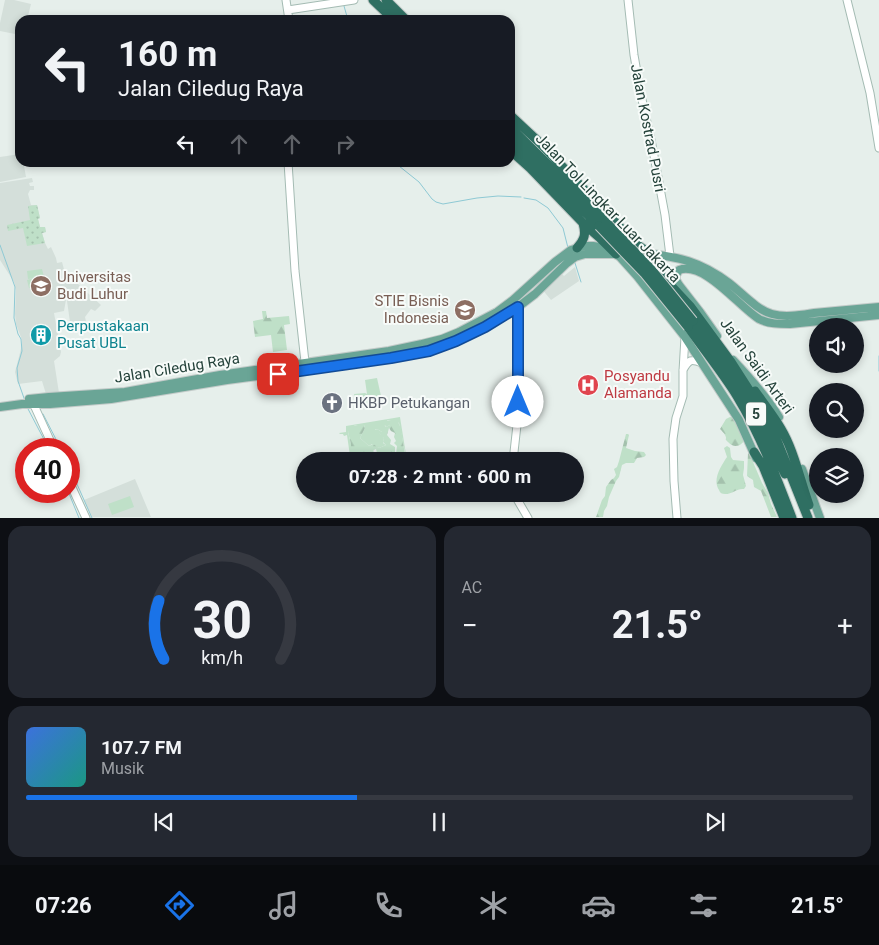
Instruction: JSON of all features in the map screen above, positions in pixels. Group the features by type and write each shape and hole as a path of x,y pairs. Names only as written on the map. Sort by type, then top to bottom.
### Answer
{"highway":[{"path":"373,0 384,15"},
{"path":"373,0 389,15"},
{"path":"386,0 401,15"},
{"path":"515,120 619,227 649,254"},
{"name":"Jalan Tol Lingkar Luar Jakarta","path":"515,133 535,158 690,324 742,390 781,465 802,518"},
{"name":"Jalan Tol Lingkar Luar Jakarta","path":"515,142 535,158"},
{"path":"515,154 617,253"},
{"path":"571,250 585,237 584,223"},
{"path":"599,237 609,241 615,240 619,227"},
{"path":"617,253 619,227"},
{"path":"640,252 679,292 749,390 778,443 808,518"},
{"path":"639,279 640,272 645,266 650,266 657,270"},
{"name":"Jalan Tol Lingkar Luar Jakarta","path":"690,324 748,415 773,467 792,518"},
{"path":"733,360 768,408 789,444 813,518"},
{"path":"754,452 763,466 784,518"}],"main road":[{"name":"Jalan Ciledug Raya","path":"505,311 518,307 534,294 571,250 584,246 593,246 617,253"},
{"name":"Jalan Ciledug Raya","path":"50,400 111,399 334,362 405,352 429,351 485,327 505,311 513,300 555,268 580,255 640,252 686,260 712,270 762,310 772,314 789,316 879,307"},
{"path":"626,265 640,252"},
{"path":"617,253 685,337 739,420 780,518"},
{"name":"Jalan Saidi Arteri","path":"820,518 793,446 778,417 769,402 733,360 677,283 676,274 683,269 705,276 720,286 752,314 766,322 790,324 879,315"},
{"name":"Jalan Ciledug Raya","path":"0,406 125,392 220,374 305,362 334,362"}],"street":[{"path":"286,0 288,15"},
{"name":"Jalan Kostrad Pusri","path":"628,0 634,55 665,215 670,256"},
{"path":"847,0 870,93 879,148"},
{"path":"288,10 350,1"},
{"path":"288,167 295,271 305,362"},
{"path":"514,452 518,425 518,307"},
{"path":"677,518 673,439 676,418 683,396 685,337"},
{"path":"683,371 690,361 694,360 702,363"},
{"path":"28,402 48,438"},
{"path":"519,502 528,518"},
{"path":"79,503 86,518"}],"shaded area":[{"path":"5,0 31,4 28,15 15,15 15,34 0,31"},
{"path":"15,155 15,167 24,167 26,177 0,182 0,157"},
{"name":"Universitas Budi Luhur","path":"32,178 33,182 29,183 30,186 34,186 34,190 30,190 28,194 31,205 37,205 40,227 45,227 46,232 42,233 48,249 51,247 57,263 62,262 68,284 78,284 101,305 95,311 91,309 85,317 87,326 71,329 67,294 64,311 54,313 61,352 60,356 54,361 59,393 46,394 42,381 18,384 15,372 22,340 16,324 16,290 14,282 0,260 0,183"},
{"path":"575,267 579,281 551,300 541,288 559,271 564,276"},
{"path":"135,479 151,517 91,517 84,500"}],"green space":[{"path":"37,205 40,227 45,227 46,232 42,233 45,243 27,246 23,228 8,231 7,225 30,220 28,206"},
{"path":"42,269 46,285 29,288 27,280 34,278 28,279 27,271"},
{"path":"262,311 266,311 267,318 289,316 290,324 284,325 287,350 273,352 271,335 255,337 253,321 263,319"},
{"path":"377,378 383,405 366,408 365,402 360,403 361,408 357,408 356,404 354,404 356,402 354,394 367,394 365,380"},
{"path":"400,417 406,452 399,423 394,420 387,420 390,425 386,427 385,425 382,432 375,429 384,438 383,443 386,445 379,448 372,444 369,446 360,438 365,428 364,425 355,425 348,432 351,452 349,452 347,435 344,436 339,433 346,432 346,426"},
{"path":"734,418 745,439 738,446 730,444 720,429 726,419"},
{"path":"397,419 401,429 405,452 396,452 397,446 394,443 396,441 395,433 389,428 387,435 391,440 390,444 395,447 395,452 377,452 376,449 374,452 351,452 348,432 354,426 364,425 365,428 360,438 369,446 373,444 379,448 386,445 383,442 384,438 380,434 375,433 377,429 382,432 381,426 384,425 386,427 390,425 386,424 385,421"},
{"path":"626,434 629,435 626,448 644,452 646,455 637,458 634,463 622,465 603,517 596,517 605,496 606,487 616,475 614,469 617,467"},
{"path":"727,446 730,448 733,460 744,461 743,475 746,486 744,489 724,494 720,492 716,482 718,473 727,457 724,448"},
{"path":"748,453 768,493 777,517 771,517 761,491 754,487 753,480 747,476"},
{"path":"130,496 134,507 112,515 108,504"}],"waterway":[{"path":"344,6 347,15"},
{"path":"400,167 419,182 432,199 443,204 498,196 521,197"},
{"path":"524,198 536,200 548,208 563,228 568,248"},
{"path":"0,245 15,287 14,318 21,339 22,351 17,368 18,381 25,401"},
{"path":"575,263 581,282"},
{"path":"879,356 879,371"},
{"path":"27,407 43,438"},
{"path":"43,414 55,438"},
{"path":"80,491 92,518"},
{"path":"73,503 79,518"}],"place":[{"name":"Universitas Budi Luhur","path":"41,286"},
{"name":"STIE Bisnis Indonesia","path":"465,310"},
{"name":"Perpustakaan Pusat UBL","path":"41,335"},
{"name":"Posyandu Alamanda","path":"588,385"},
{"name":"HKBP Petukangan","path":"332,403"}],"route":[{"path":"278,374 415,355 456,341 485,327 518,307 518,402"}]}
